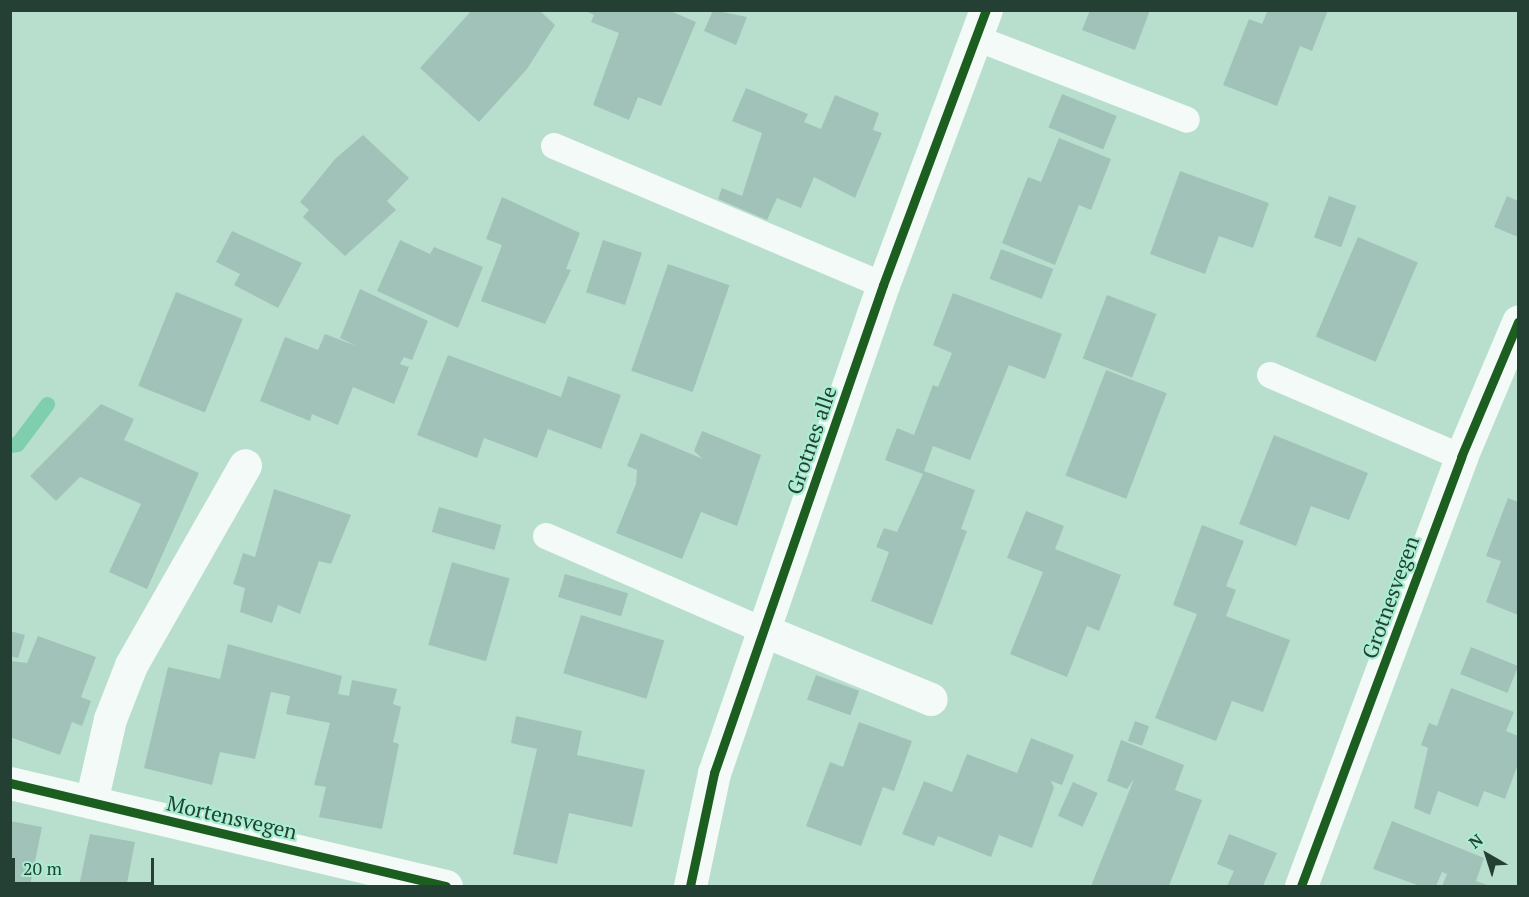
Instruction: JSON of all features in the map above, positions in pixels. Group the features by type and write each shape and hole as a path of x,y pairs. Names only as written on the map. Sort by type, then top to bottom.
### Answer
{"street":[{"name":"Grotnes alle","path":"690,886 714,773 883,285 981,24"},
{"name":"Grotnesvegen","path":"1301,886 1461,457 1518,322"},
{"path":"91,802 110,719 131,665 245,465"},
{"path":"765,631 931,699"},
{"name":"Mortensvegen","path":"10,783 446,886"}],"lane":[{"path":"981,24 1187,120"},
{"path":"554,146 883,285"},
{"path":"1270,375 1461,457"},
{"path":"546,536 765,631"}],"building":[{"path":"472,10 539,10 555,25 527,69 479,122 420,68"},
{"path":"583,10 668,10 696,22 661,106 638,97 629,120 593,105 619,33 591,22 594,15"},
{"path":"713,10 747,17 736,45 704,31"},
{"path":"1090,10 1150,10 1135,50 1082,30"},
{"path":"1268,10 1328,10 1312,51 1300,46 1277,106 1223,85 1249,19 1262,24"},
{"path":"746,88 808,114 804,122 821,129 835,95 879,113 873,130 882,133 855,198 814,177 801,208 777,198 767,220 718,199 722,188 742,196 762,133 732,121"},
{"path":"1062,94 1117,116 1103,149 1049,127"},
{"path":"363,135 409,178 387,201 396,210 345,256 303,217 309,210 300,202 335,159"},
{"path":"1059,138 1111,159 1091,210 1079,205 1055,265 1002,243 1028,177 1041,182"},
{"path":"1180,171 1269,203 1253,248 1219,236 1205,274 1150,254"},
{"path":"1329,196 1356,206 1341,247 1314,237"},
{"path":"1507,196 1518,201 1518,237 1494,227"},
{"path":"502,197 580,233 566,269 571,270 545,324 481,301 502,245 486,239"},
{"path":"232,231 302,263 278,308 234,285 240,274 216,262"},
{"path":"1358,237 1418,262 1376,362 1316,336"},
{"path":"400,240 430,254 434,247 483,267 458,328 377,291"},
{"path":"603,240 642,253 625,305 586,292"},
{"path":"1001,249 1053,269 1042,299 990,279"},
{"path":"668,264 729,285 693,392 631,371"},
{"path":"360,289 428,321 412,360 404,357 400,364 409,367 394,404 353,387 338,425 312,414 310,421 260,401 285,337 318,350 325,334 356,346 340,338"},
{"path":"176,292 243,319 205,413 138,386"},
{"path":"953,293 1062,334 1045,379 1009,365 970,460 933,446 924,471 975,490 961,529 967,531 932,625 871,601 889,552 876,547 884,528 897,532 923,474 885,460 897,428 914,435 933,385 938,387 952,353 933,345"},
{"path":"1107,295 1156,314 1132,377 1083,358"},
{"path":"448,355 561,397 568,376 621,395 601,449 548,429 537,458 484,438 477,458 417,435"},
{"path":"1106,370 1167,393 1126,499 1066,475"},
{"path":"101,404 134,419 124,440 199,473 147,589 109,572 141,504 80,477 56,501 30,476"},
{"path":"702,431 761,455 737,526 701,512 682,559 616,533 636,484 637,470 627,466 641,433 703,459 694,451"},
{"path":"1274,435 1368,473 1349,520 1311,506 1296,546 1239,524"},
{"path":"274,489 351,515 331,564 319,561 300,614 278,605 272,623 240,612 245,588 233,584 243,553 255,557"},
{"path":"1508,498 1518,502 1518,615 1486,602 1501,561 1486,556"},
{"path":"439,507 501,525 494,550 432,532"},
{"path":"1026,511 1064,526 1055,549 1121,575 1099,631 1087,626 1067,677 1010,654 1043,572 1007,558"},
{"path":"1202,525 1244,541 1226,586 1236,590 1226,616 1290,640 1263,712 1232,701 1216,741 1155,718 1197,614 1173,605"},
{"path":"452,562 510,579 486,661 428,645"},
{"path":"565,574 628,593 621,616 558,597"},
{"path":"581,615 664,640 646,699 563,673"},
{"path":"10,631 25,635 18,658 10,656"},
{"path":"38,636 96,657 81,697 91,701 82,726 72,722 60,755 10,737 10,661 27,663"},
{"path":"228,644 342,676 338,694 349,696 352,680 397,689 393,704 401,707 393,742 399,744 382,829 319,817 326,787 314,785 330,723 286,714 290,696 271,692 255,759 220,752 212,785 144,768 168,667 220,679"},
{"path":"1471,647 1518,666 1507,693 1460,674"},
{"path":"816,675 859,691 850,715 807,699"},
{"path":"1451,688 1514,712 1506,731 1518,736 1518,764 1505,799 1484,791 1478,807 1438,791 1430,815 1414,808 1428,748 1421,745 1429,723 1437,726"},
{"path":"516,716 582,731 577,755 645,770 632,827 569,813 557,864 513,854 537,749 511,743"},
{"path":"1135,721 1149,726 1142,746 1128,741"},
{"path":"859,722 912,741 894,791 883,787 861,846 806,826 830,762 843,767"},
{"path":"1031,738 1074,755 1062,785 1051,781 1054,788 1032,848 999,835 991,857 938,836 934,846 902,834 924,781 952,792 967,754 1017,773"},
{"path":"1121,740 1184,765 1175,790 1202,800 1169,886 1091,886 1134,779 1127,789 1107,781"},
{"path":"1073,782 1098,793 1083,827 1058,816"},
{"path":"10,821 42,827 30,886 10,886"},
{"path":"1392,821 1484,858 1476,881 1490,886 1442,886 1447,874 1442,872 1436,886 1420,886 1373,869"},
{"path":"90,834 135,842 127,883 140,886 79,886"},
{"path":"1229,834 1277,853 1263,886 1227,886 1234,871 1217,864"}],"waterway":[{"path":"10,445 17,444 47,404"}],"cycle path":[{"path":"690,886 714,773 883,285 986,10"},
{"path":"1301,886 1461,457 1518,322"},
{"path":"10,783 446,886"}]}
